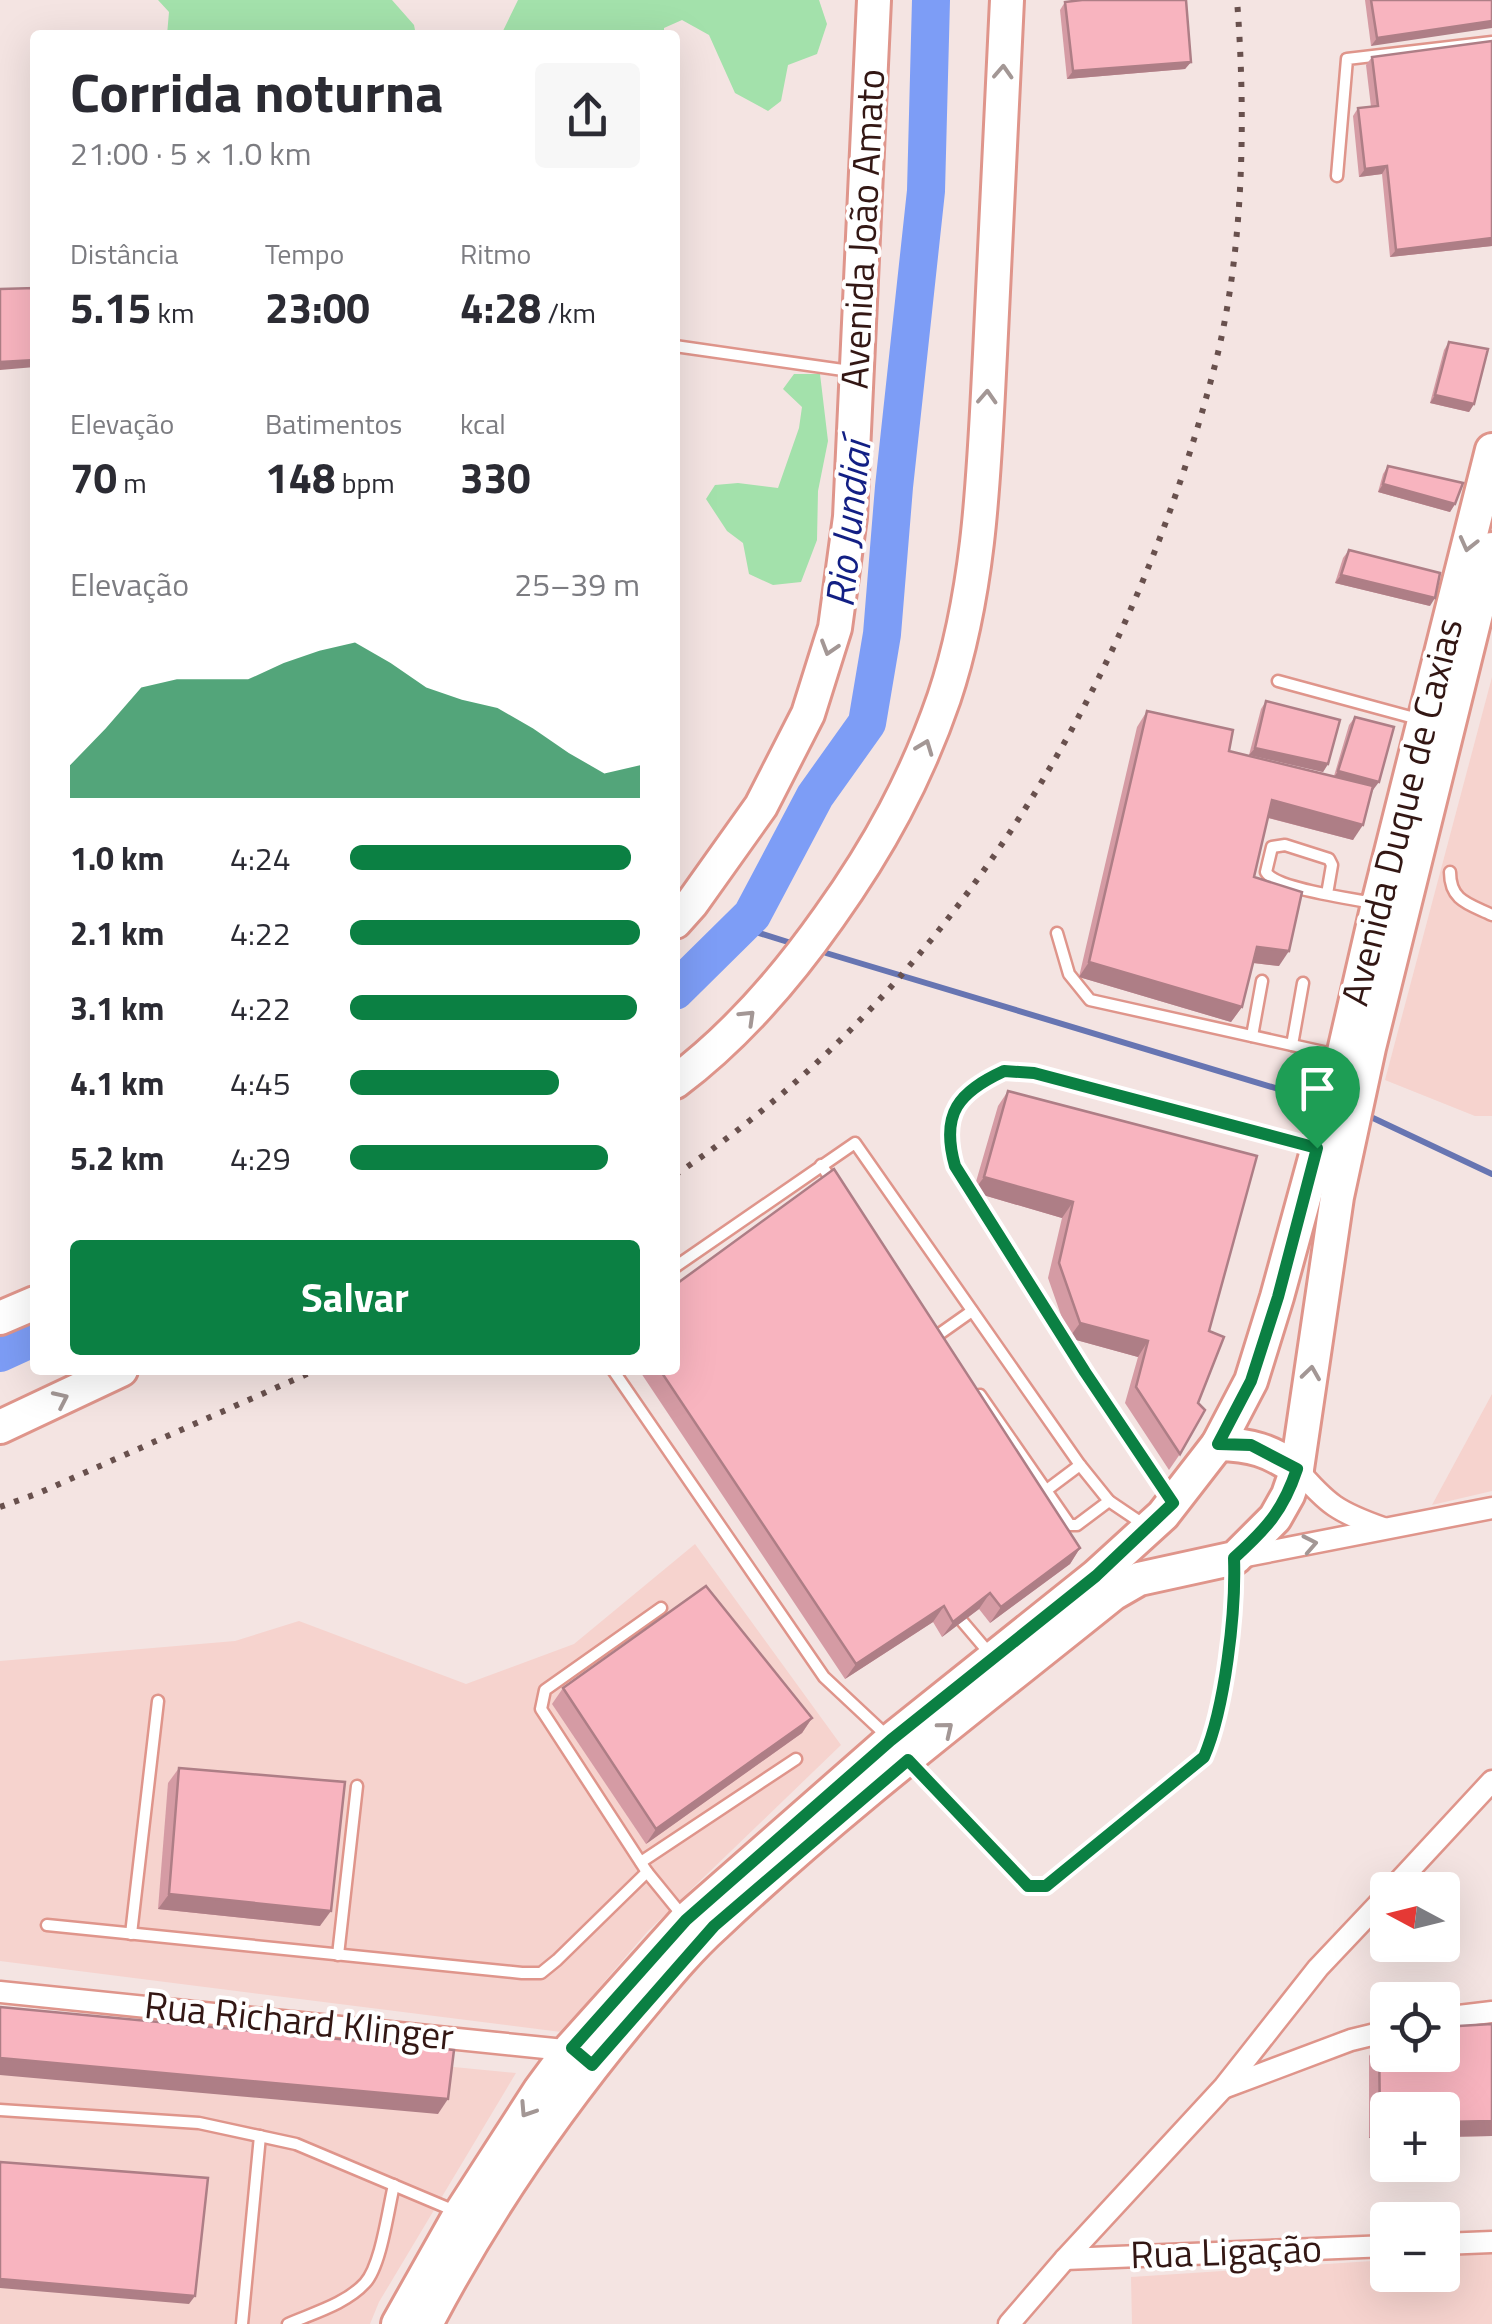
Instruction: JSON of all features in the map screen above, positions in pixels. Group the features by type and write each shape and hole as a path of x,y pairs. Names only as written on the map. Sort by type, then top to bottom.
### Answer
{"main road":[{"name":"Avenida João Amato","path":"680,916 761,806 808,714 835,628 850,517 874,0"},
{"path":"680,1078 754,1012 812,942 873,854 912,780 945,694 964,616 983,494 1007,0"},
{"name":"Avenida Duque de Caxias","path":"418,2322 540,2090 582,2057 994,1659 1162,1515 1218,1444 1251,1381 1278,1297 1343,1056 1492,450"},
{"name":"Avenida Duque de Caxias","path":"1297,1469 1336,1198 1492,549"},
{"path":"0,1318 30,1305"},
{"path":"0,1427 110,1375"},
{"path":"1218,1444 1251,1445 1297,1469 1275,1518 1234,1558"},
{"path":"1162,1515 1178,1554 1198,1566"},
{"name":"Avenida Duque de Caxias","path":"582,2057 686,1920 899,1750 1139,1579 1234,1558"}],"street":[{"path":"1297,1469 1319,1496 1340,1513 1385,1528"},
{"path":"1234,1558 1492,1508"},
{"path":"1408,1872 1492,1782"},
{"path":"1010,2324 1224,2088 1318,1968 1370,1912"},
{"name":"Rua Richard Klinger","path":"0,1992 582,2057"},
{"path":"1460,2016 1492,2012"},
{"path":"1224,2088 1370,2035"},
{"path":"1460,2243 1492,2242"},
{"name":"Rua Ligação","path":"1065,2259 1370,2247"}],"lane":[{"path":"1337,176 1348,59 1492,42"},
{"path":"680,347 856,372"},
{"path":"1278,682 1424,720"},
{"path":"1327,894 1332,865 1329,858 1285,845 1272,847 1268,878 1327,894 1378,904"},
{"path":"1450,872 1450,888 1458,899 1492,914"},
{"path":"1057,932 1069,974 1090,1000 1343,1056"},
{"path":"1252,1036 1262,981"},
{"path":"1292,1044 1303,983"},
{"path":"1162,1515 1085,1372 955,1166 949,1143 952,1117 972,1086 1004,1071 1034,1073 1317,1148"},
{"path":"680,1263 855,1142 1080,1465 1110,1501 1162,1515"},
{"path":"822,1164 843,1196"},
{"path":"938,1335 972,1311"},
{"path":"928,1320 949,1350"},
{"path":"616,1375 824,1677 1028,1886 1046,1886 1204,1757 1214,1735 1233,1615 1234,1558"},
{"path":"971,1382 1073,1526 1110,1501"},
{"path":"1032,1501 1080,1465"},
{"path":"661,1608 545,1690 541,1708 644,1867 686,1920"},
{"path":"954,1611 994,1659"},
{"path":"132,1934 158,1701"},
{"path":"47,1925 540,1972 594,1925 644,1867 796,1759"},
{"path":"338,1955 357,1786"},
{"path":"0,2110 200,2124 260,2136 296,2144 394,2185 475,2212"},
{"path":"242,2324 260,2136"},
{"path":"288,2324 341,2300 365,2283 373,2269 394,2185"}],"shaded area":[{"path":"1492,677 1492,1116 1475,1116 1385,1080"},
{"path":"1492,1394 1492,1491 1432,1505"},
{"path":"695,1544 841,1745 648,1931 561,2032 0,1961 0,1661 235,1641 299,1621 466,1684 574,1644"},
{"path":"0,2023 516,2073 379,2302 370,2324 0,2324"},
{"path":"1492,2253 1492,2324 1132,2324 1131,2277 1370,2261 1370,2292 1460,2292 1460,2255"}],"green space":[{"path":"158,0 392,0 415,30 167,30 169,12"},
{"path":"518,0 819,0 827,24 817,54 788,65 781,101 768,111 735,93 709,35 682,20 664,30 503,30"},
{"path":"794,374 820,374 828,441 818,491 817,540 801,582 773,585 749,574 743,543 727,531 706,499 715,485 738,483 778,488 799,428 802,407 783,389"}],"building":[{"path":"1186,0 1191,62 1073,71 1065,2"},
{"path":"1371,0 1492,0 1492,21 1377,38"},
{"path":"1492,41 1492,238 1396,250 1387,166 1365,169 1358,108 1378,106 1372,57"},
{"path":"30,288 30,360 0,362 0,289"},
{"path":"1449,342 1488,349 1474,404 1435,395"},
{"path":"1388,466 1463,483 1455,504 1383,484"},
{"path":"1349,550 1440,573 1435,598 1341,575"},
{"path":"1266,701 1340,720 1328,764 1255,748"},
{"path":"1147,711 1233,730 1229,751 1373,786 1363,825 1272,800 1254,877 1302,892 1289,951 1257,947 1242,1007 1089,962"},
{"path":"1355,717 1394,727 1379,782 1338,771"},
{"path":"1008,1091 1257,1156 1209,1331 1224,1337 1198,1403 1205,1410 1180,1454 1136,1387 1148,1341 1080,1323 1059,1263 1073,1202 984,1177"},
{"path":"834,1169 1080,1548 1001,1607 990,1593 953,1622 944,1606 856,1664 663,1375 680,1375 680,1281"},
{"path":"706,1586 812,1718 656,1829 563,1688"},
{"path":"179,1768 345,1782 331,1911 169,1894"},
{"path":"0,2007 454,2050 448,2099 0,2058"},
{"path":"1492,2024 1492,2121 1460,2122 1460,2092 1380,2092 1379,2072 1460,2072 1460,2026"},
{"path":"0,2162 208,2178 195,2296 0,2279"}],"waterway":[{"name":"Rio Jundiaí","path":"680,986 752,915 815,796 867,723 882,634 926,191 931,0"},
{"path":"740,927 788,942"},
{"path":"826,953 1315,1100"},
{"path":"1373,1118 1492,1174"},
{"name":"Rio Jundiaí","path":"0,1353 30,1339"}],"railway":[{"path":"680,1171 774,1100 865,1015 947,920 1019,818 1082,710 1136,596 1181,480 1216,361 1232,273 1240,182 1237,0"},
{"path":"0,1507 305,1375"}],"route":[{"path":"1004,1071 1034,1073 1317,1148 1278,1297 1251,1381 1218,1444 1251,1445 1297,1469 1275,1518 1234,1558 1233,1615 1214,1735 1204,1757 1046,1886 1028,1886 908,1760 714,1926 666,1976 592,2065 572,2048 686,1920 891,1740 1096,1576 1173,1503 955,1166 949,1143 952,1117 972,1086 1004,1071"}]}
